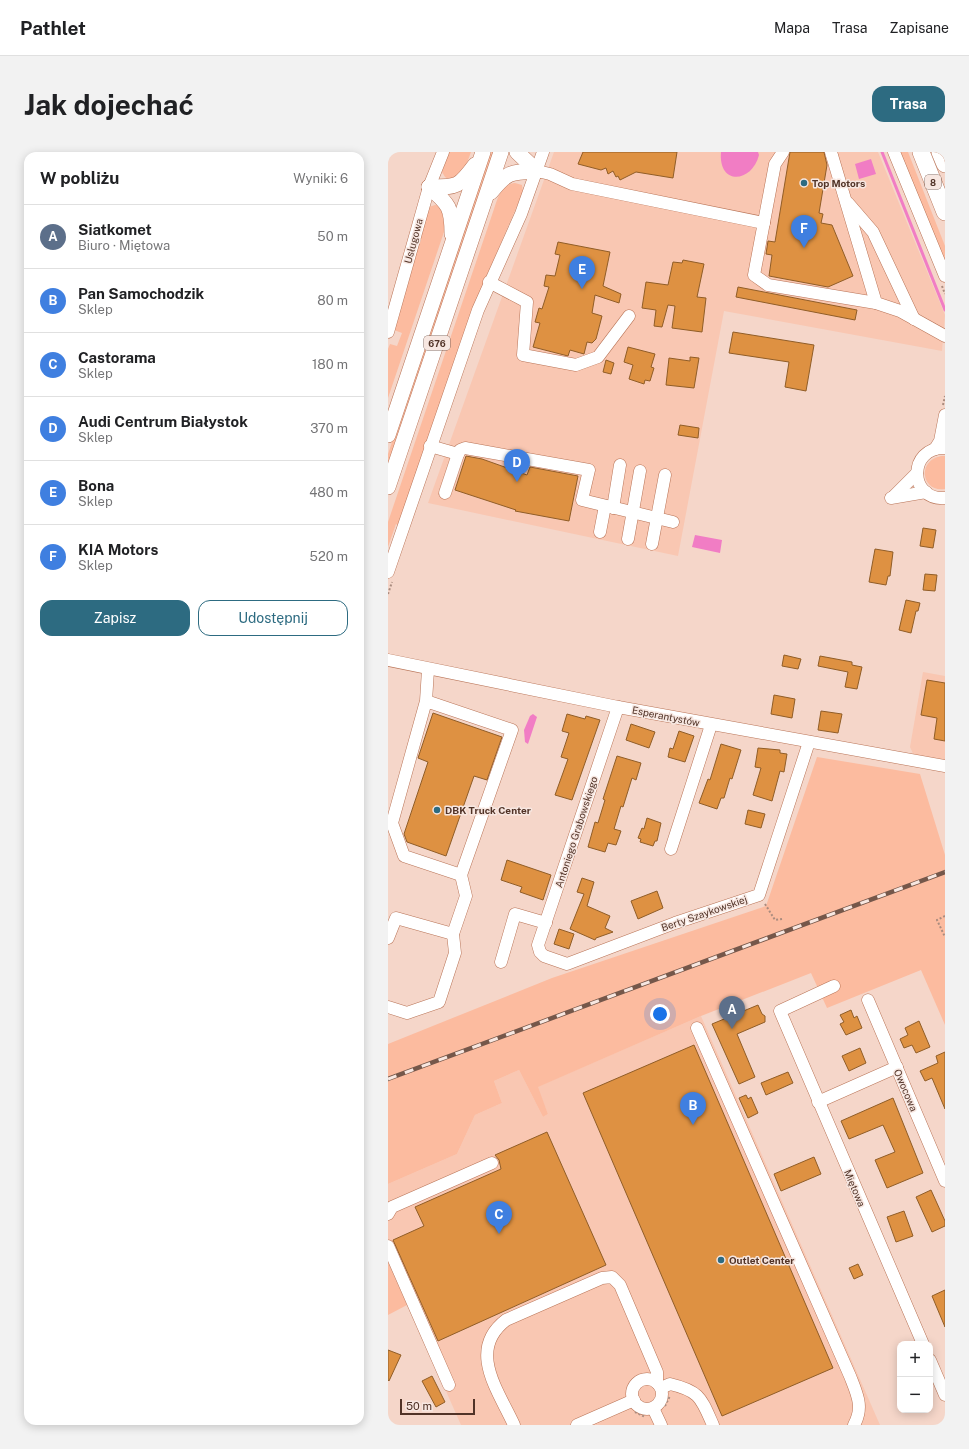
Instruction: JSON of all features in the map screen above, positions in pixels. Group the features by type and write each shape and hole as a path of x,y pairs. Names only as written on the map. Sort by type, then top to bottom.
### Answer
{"highway":[{"name":"8","path":"920,152 945,212"},
{"name":"8","path":"940,152 945,164"}],"main road":[{"name":"676","path":"388,487 501,152"},
{"path":"517,152 537,171"},
{"path":"428,187 452,187 458,185 464,180 483,154"},
{"name":"676","path":"388,435 483,154"},
{"path":"485,199 502,177 516,172 537,171"},
{"path":"428,187 442,198 451,211 452,247"}],"street":[{"name":"Usługowa","path":"388,332 428,187 443,152"},
{"path":"388,572 430,446 489,282 521,214 543,152"},
{"path":"783,152 775,164 754,275 768,285 876,303 900,311 945,336"},
{"path":"831,152 876,303"},
{"path":"894,152 945,276"},
{"path":"537,171 550,174 572,184 764,223"},
{"path":"846,200 874,232 914,319"},
{"path":"489,282 527,302 523,355 576,365 598,357 629,316"},
{"path":"926,492 892,497 917,473 922,458 940,448 940,440 945,416"},
{"path":"430,446 458,454"},
{"path":"445,493 458,454 460,450 465,448 589,470 582,500 673,522"},
{"path":"600,532 609,507 620,465"},
{"path":"628,539 640,471"},
{"path":"917,473 920,484 926,492 936,497 945,498"},
{"path":"652,544 665,475"},
{"name":"Esperantystów","path":"388,660 428,670 711,725 945,766"},
{"path":"428,670 426,701 392,823 404,856 461,875"},
{"path":"388,1007 407,1013 438,1002 455,953 453,934 466,896 461,875 512,730 426,701"},
{"name":"Antoniego Grabowskiego","path":"544,956 540,952 538,945 618,707"},
{"path":"671,849 711,725"},
{"name":"Berty Szaykowskiej","path":"544,956 567,964 674,923 759,895 809,742"},
{"path":"501,962 515,914 546,923"},
{"path":"388,938 396,918 453,934"},
{"name":"Miętowa","path":"834,986 780,1011 922,1341"},
{"name":"Owocowa","path":"868,1000 945,1181"},
{"path":"697,1028 850,1376 860,1403 858,1417 854,1425"},
{"path":"818,1102 897,1068"},
{"path":"388,1214 392,1207 492,1163"},
{"path":"388,1246 449,1385"},
{"path":"514,1425 492,1378 486,1354 488,1344 492,1336 498,1326 506,1320 602,1278 612,1277 620,1285 663,1385 662,1398 657,1417 634,1400 633,1388 640,1381 650,1356"},
{"path":"933,1367 945,1395"},
{"path":"640,1381 650,1379 663,1385 684,1388 701,1399 712,1425"},
{"path":"577,1425 634,1400"}],"path":[{"path":"759,895 775,920 782,919"},
{"path":"945,916 937,920 945,937"},
{"path":"657,1417 664,1416 665,1404 671,1395 682,1392 684,1388"}],"shaded area":[{"path":"449,152 471,152 464,171 450,180 445,177 442,172"},
{"path":"490,152 494,152 388,467 388,454"},
{"path":"554,152 878,152 945,315 942,351 724,311 678,556 428,503"},
{"path":"721,152 758,152 759,155 750,171 736,177 725,171 721,163"},
{"path":"900,152 908,152 945,246 945,262"},
{"path":"871,159 876,174 859,179 855,164"},
{"path":"515,183 522,185 523,192 475,303 398,525 396,524 388,547 388,522 495,205 503,189 510,184"},
{"path":"435,205 441,206 445,212 445,229 388,398 388,349 390,344 397,346 402,333 394,330 429,207"},
{"path":"945,456 945,489 937,489 927,482 925,470 933,459"},
{"path":"695,535 722,540 720,553 692,547"},
{"path":"923,672 945,676 945,763 915,758 910,747"},
{"path":"533,714 537,717 528,744 525,742 524,730 530,716"},
{"path":"817,757 920,774 945,855 945,1025 921,970 827,1008 811,973 701,1016 538,1087 548,1114 543,1117 519,1070 494,1081 502,1103 475,1115 457,1154 388,1184 388,1044 552,978 766,906"},
{"path":"701,1016 880,1425 461,1425 388,1260 388,1184 457,1154 475,1115 502,1103 494,1081 519,1070 543,1117 548,1114 537,1087"},
{"path":"388,1262 407,1305 388,1315"}],"building":[{"path":"583,152 677,152 673,178 636,172 620,180 618,176 616,177 613,171 608,174 606,168 601,170 578,164"},
{"path":"790,152 824,152 827,165 819,213 823,214 821,223 832,225 853,276 828,287 769,276 772,255 766,254 768,241 775,242"},
{"path":"558,242 610,252 603,286 621,294 619,303 595,295 592,313 602,316 596,339 592,343 587,342 584,354 570,350 568,356 533,347 540,323 535,322 539,308 542,309 549,287 544,286 546,275 555,276 560,255 555,254"},
{"path":"683,260 704,264 697,297 706,298 702,332 672,328 675,306 668,305 662,327 654,326 656,310 642,308 646,282 668,285 673,262 682,263"},
{"path":"738,287 857,310 855,320 736,297"},
{"path":"733,332 814,345 806,391 785,387 789,362 729,353"},
{"path":"628,347 655,354 651,367 654,368 650,381 645,380 644,384 629,379 633,365 624,362"},
{"path":"690,357 699,358 694,388 666,385 669,358 690,361"},
{"path":"606,360 614,363 611,374 603,372"},
{"path":"680,425 699,428 698,438 678,435"},
{"path":"466,456 482,459 527,475 530,467 578,476 569,521 515,511 516,510 455,490"},
{"path":"923,528 936,530 933,548 920,546"},
{"path":"875,549 893,552 890,576 888,576 886,585 869,582"},
{"path":"925,574 937,575 935,591 923,590"},
{"path":"906,600 920,603 918,611 916,611 911,633 899,630"},
{"path":"784,655 801,659 798,669 782,666"},
{"path":"820,656 852,662 852,665 862,667 857,689 845,687 848,672 818,666"},
{"path":"927,680 945,683 945,741 934,739 937,718 921,715"},
{"path":"774,695 795,699 792,718 771,714"},
{"path":"821,711 842,714 838,733 818,730"},
{"name":"DBK Truck Center","path":"433,713 502,737 487,780 474,776 446,856 407,842 404,834 428,762 418,758"},
{"path":"567,714 585,719 586,716 600,720 572,800 555,795 568,759 561,757 569,733 562,731"},
{"path":"631,724 655,732 649,748 626,740"},
{"path":"679,731 694,736 685,762 668,757 670,748 673,749"},
{"path":"721,744 741,750 732,779 730,778 724,798 721,798 717,809 699,803 708,779 710,780"},
{"path":"758,748 780,750 780,753 787,754 784,772 780,771 772,801 753,795 761,768 755,767"},
{"path":"617,756 641,763 636,780 632,778 623,807 621,806 614,829 621,831 616,845 608,843 605,852 588,847 595,822 598,823 605,800 603,799"},
{"path":"748,810 765,814 761,828 745,824"},
{"path":"647,818 661,823 657,841 655,841 653,846 640,842 641,839 638,838 642,828 644,829"},
{"path":"507,860 551,875 543,900 520,892 522,887 501,880"},
{"path":"582,878 594,882 587,906 610,916 605,928 613,932 596,938 595,940 570,929 584,894 577,892"},
{"path":"657,891 663,908 638,919 631,901"},
{"path":"559,929 574,934 569,949 554,944"},
{"path":"758,1005 762,1014 765,1016 765,1022 737,1034 755,1077 739,1084 712,1024"},
{"path":"851,1010 854,1018 857,1016 862,1028 846,1035 840,1024 844,1022 840,1015"},
{"path":"919,1021 930,1047 916,1053 912,1045 904,1048 900,1039 908,1035 905,1028"},
{"name":"Outlet Center","path":"694,1045 833,1368 722,1416 583,1093"},
{"path":"860,1048 866,1063 849,1071 842,1056"},
{"path":"945,1052 945,1109 932,1078 925,1081 920,1071 938,1063 936,1056"},
{"path":"788,1072 793,1083 766,1095 761,1083"},
{"path":"746,1095 748,1099 751,1097 758,1113 748,1118 739,1098"},
{"path":"893,1098 923,1173 887,1188 875,1160 895,1152 883,1125 849,1139 841,1121"},
{"path":"547,1132 606,1265 438,1341 393,1240 424,1226 415,1207 501,1169 499,1160 495,1155"},
{"path":"814,1157 821,1174 781,1191 774,1174"},
{"path":"931,1190 945,1221 945,1226 932,1232 916,1197"},
{"path":"904,1211 913,1236 896,1242 887,1217"},
{"path":"858,1264 863,1275 854,1279 849,1268"},
{"path":"945,1290 945,1327 932,1296"},
{"path":"388,1350 401,1355 389,1381 388,1380"},
{"path":"432,1376 445,1402 436,1407 422,1381"}],"waterway":[{"path":"882,152 945,310"}],"railway":[{"path":"388,1079 945,872"}],"place":[{"name":"Top Motors","path":"804,183"},
{"name":"KIA Motors","path":"804,248"},
{"name":"Bona","path":"582,289"},
{"name":"Audi Centrum Białystok","path":"517,482"},
{"name":"DBK Truck Center","path":"437,810"},
{"name":"Siatkomet","path":"732,1029"},
{"name":"Pan Samochodzik","path":"693,1125"},
{"name":"Castorama","path":"499,1234"},
{"name":"Outlet Center","path":"721,1260"}]}
